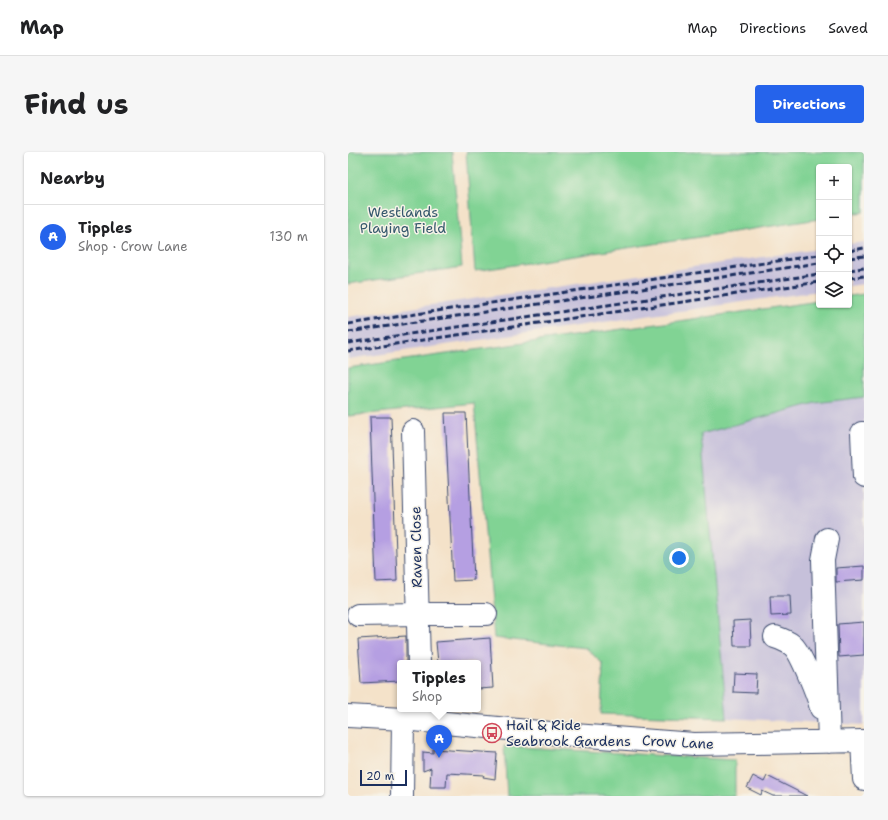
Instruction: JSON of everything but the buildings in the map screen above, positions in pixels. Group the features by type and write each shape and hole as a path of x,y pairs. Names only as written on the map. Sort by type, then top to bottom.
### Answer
{"street":[{"name":"Raven Close","path":"413,431 419,660"},
{"path":"864,433 862,433 864,477"},
{"path":"827,539 823,560 829,742"},
{"path":"358,615 486,614"},
{"path":"775,637 793,646 805,666 818,697 829,742"},
{"name":"Crow Lane","path":"348,716 415,716 561,734 694,744 863,741"},
{"path":"402,796 415,716"},
{"path":"863,741 864,779"}],"shaded area":[{"path":"864,242 864,284 852,286 852,244"},
{"path":"816,249 816,291 348,359 348,317"},
{"path":"864,397 864,725 727,718 701,434 815,403"}],"green space":[{"name":"Westlands Playing Field","path":"348,152 452,152 462,267 348,284"},
{"path":"466,152 864,152 864,212 852,214 852,164 816,164 816,219 475,271"},
{"path":"864,294 864,397 815,403 701,434 727,718 601,714 603,664 586,648 494,638 474,403 348,416 348,368 816,301 816,308 852,308 852,296"},
{"path":"504,746 735,760 735,796 507,796"}],"railway":[{"path":"852,250 864,248"},
{"path":"348,324 816,255"},
{"path":"852,258 864,256"},
{"path":"348,332 816,263"},
{"path":"852,270 864,268"},
{"path":"348,343 816,274"},
{"path":"852,278 864,276"},
{"path":"348,351 816,282"}],"place":[{"name":"Hail & Ride Seabrook Gardens","path":"492,733"},
{"name":"Tipples","path":"439,758"}]}
